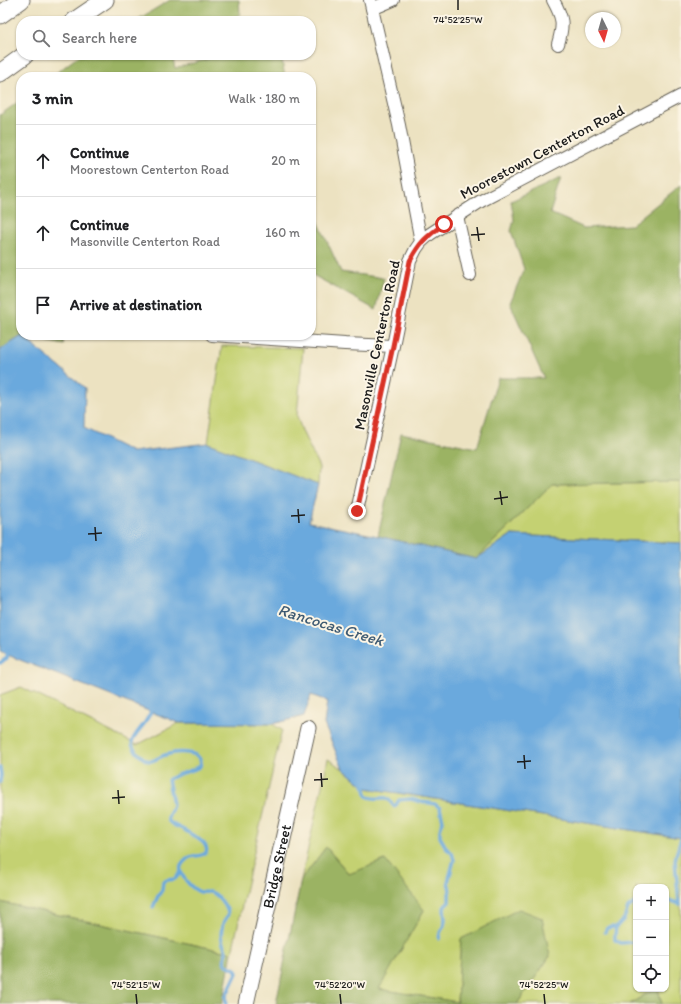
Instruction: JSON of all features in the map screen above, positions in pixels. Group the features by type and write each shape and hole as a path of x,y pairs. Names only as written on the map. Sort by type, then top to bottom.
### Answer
{"highway":[{"path":"0,15 21,0"},
{"path":"81,16 105,0"},
{"path":"0,73 18,60"}],"main road":[{"name":"Bridge Street","path":"246,1004 308,728"}],"street":[{"path":"393,0 371,4 399,125 421,242"},
{"path":"552,0 562,18 562,31 558,44"},
{"name":"Moorestown Centerton Road","path":"421,242 430,234 481,201 681,96"},
{"path":"457,216 470,275"},
{"name":"Masonville Centerton Road","path":"357,511 410,261 421,242"},
{"path":"286,340 393,346"}],"green space":[{"path":"170,0 239,0 240,14 237,16 143,16"},
{"path":"73,60 173,60 175,68 205,60 282,60 284,72 58,72"},
{"path":"16,104 16,340 0,350 0,115"},
{"path":"561,178 550,213 584,228 631,225 681,185 681,482 552,484 476,559 378,536 401,433 477,448 498,378 544,378 510,303 524,269 511,231 514,220 511,201"},
{"path":"316,217 341,272 384,278 376,310 316,277"},
{"path":"41,340 63,340 64,345"},
{"path":"222,346 303,348 297,416 302,431 319,467 318,485 208,443"},
{"path":"681,482 681,543 511,535 476,559 552,484"},
{"path":"21,687 137,745 179,723 272,724 282,730 232,953 0,902 0,695"},
{"path":"328,759 366,788 681,838 681,1004 662,1004 659,992 669,992 669,884 633,884 633,992 649,992 630,1004 517,1004 550,956 461,939 457,1002 378,989 424,910 349,874 326,847 301,880"},
{"path":"326,847 349,874 385,860 424,910 379,989 457,1002 461,939 519,909 542,918 550,956 517,1004 276,1004 301,880"},
{"path":"0,902 232,953 222,1004 0,1004"},
{"path":"649,992 659,992 662,1004 630,1004"}],"water":[{"name":"Rancocas Creek","path":"16,340 27,340 85,388 84,428 132,452 208,443 318,485 309,522 378,536 476,559 511,535 681,543 681,838 366,788 343,769 324,724 327,701 311,695 304,716 272,724 179,723 0,652 0,350"}],"waterway":[{"path":"0,663 7,658 8,652"},
{"path":"152,708 150,714 133,740 132,743 136,752 148,761 173,753 190,753 199,757 200,766 176,775 168,780 173,804 168,820 172,824 194,836 205,845 207,849 205,854 189,857 182,864 182,874 192,887 198,891 215,894 225,906 228,913 228,916 222,925 221,933 222,942 226,952 224,961 225,964 235,969 237,973 226,996 226,1004"},
{"path":"0,768 0,782"},
{"path":"364,783 365,791 368,796 373,798 386,798 394,806 399,800 411,799 435,804 440,808 443,821 440,830 440,837 447,849 452,853 454,860 448,882 450,890 449,902 444,908 445,920 439,939"},
{"path":"679,903 675,861 681,839"},
{"path":"153,907 162,890 163,882 175,879 181,872"},
{"path":"669,900 680,904"},
{"path":"633,904 628,908 624,919 616,927 615,935 615,940 621,943 633,942"},
{"path":"605,932 607,928 616,928"}],"route":[{"path":"357,511 410,261 421,242 444,224"}]}
